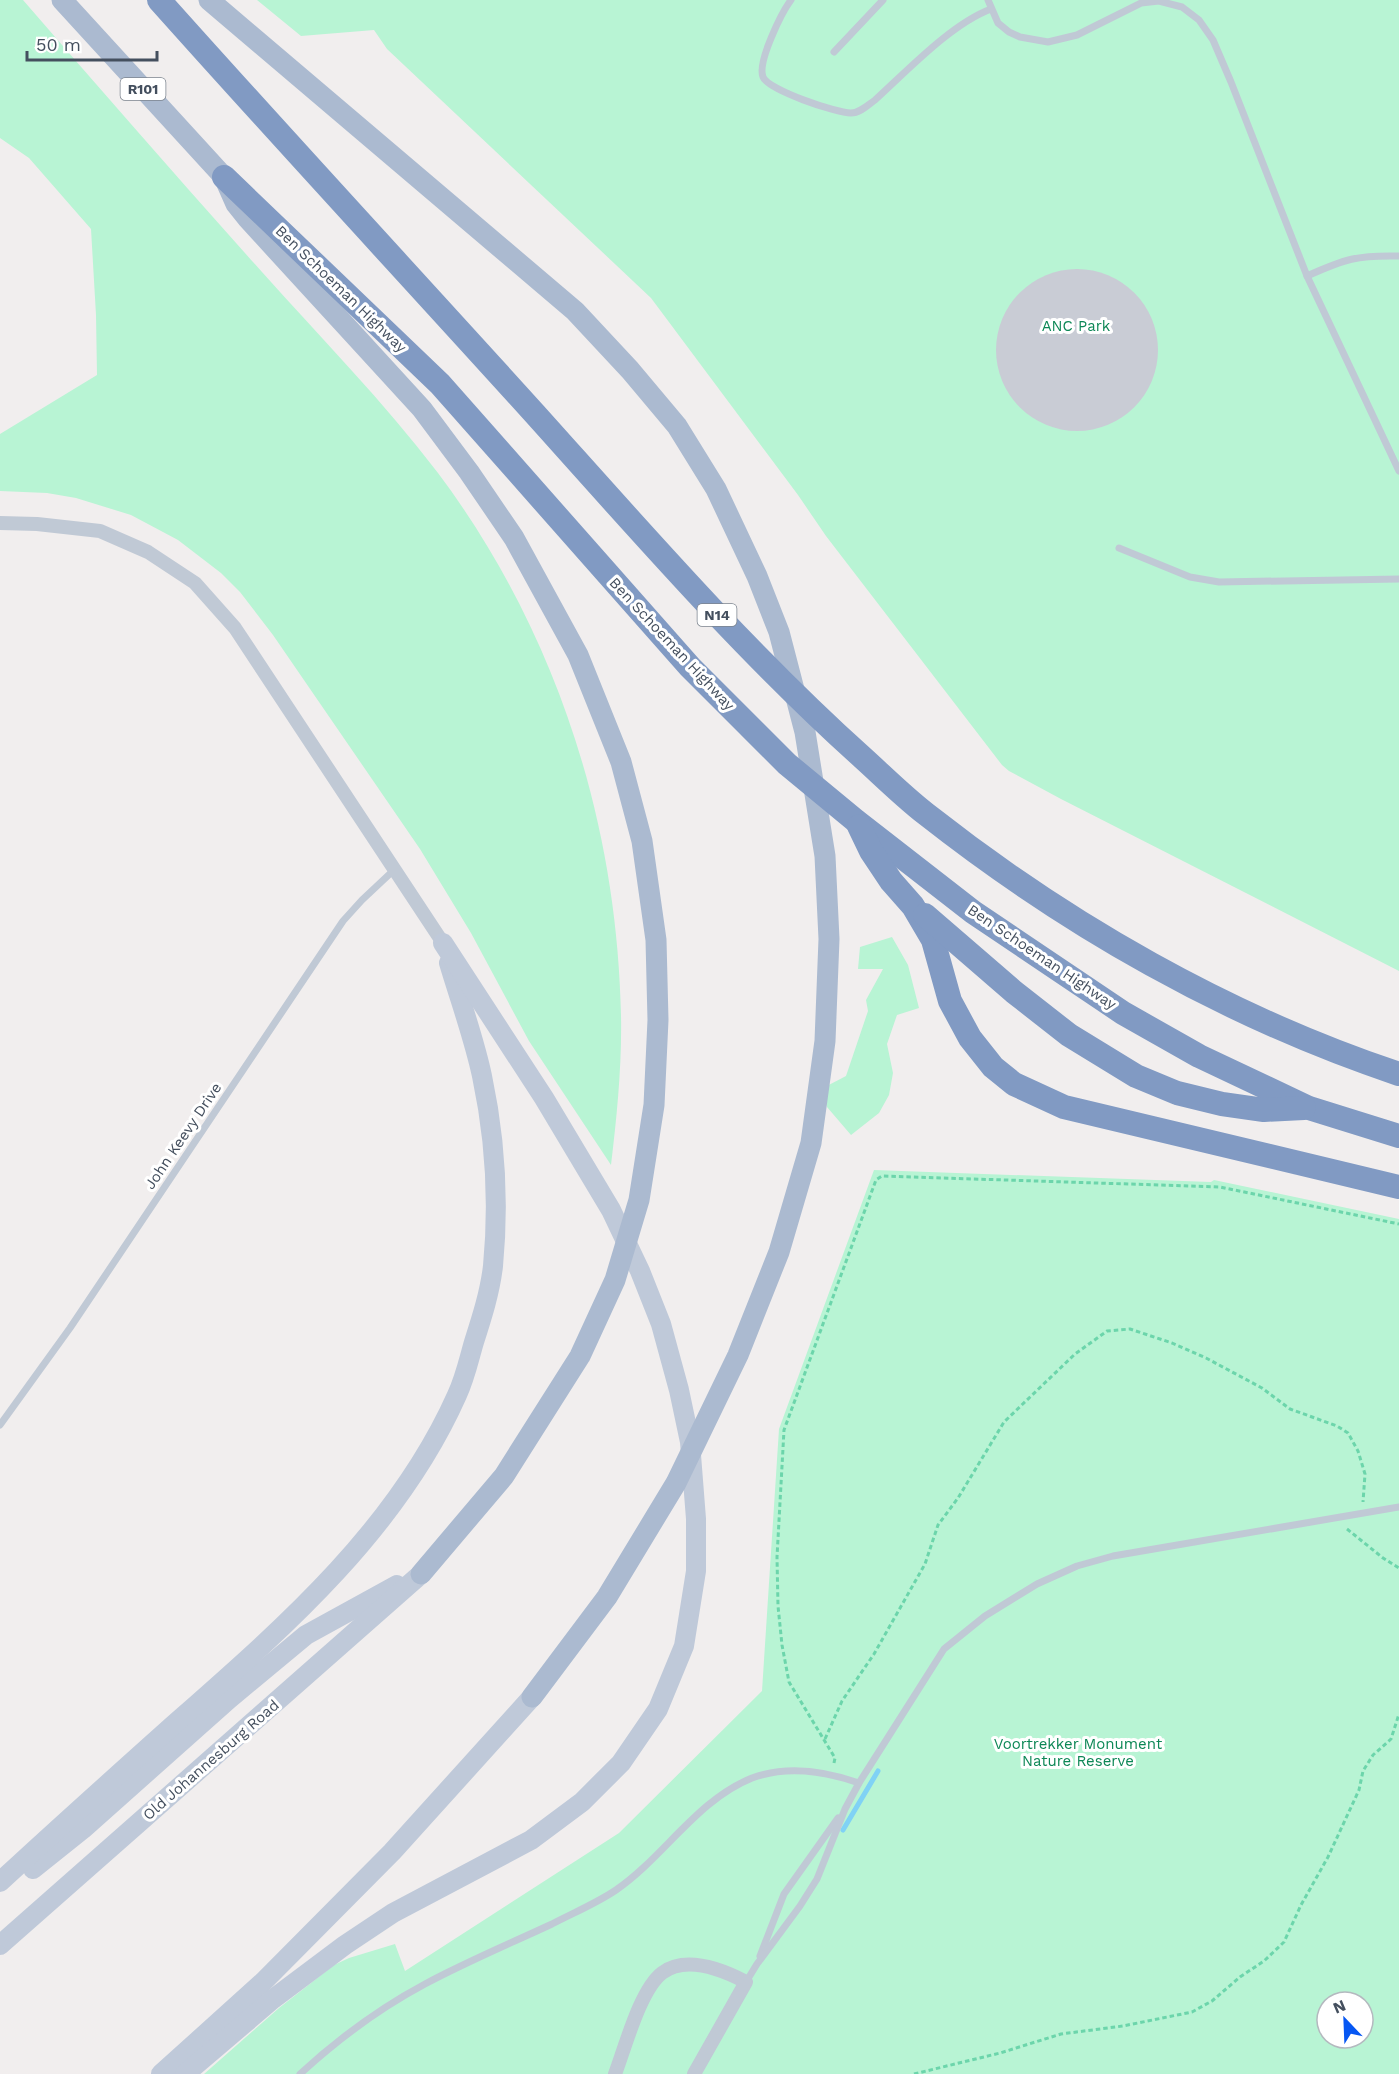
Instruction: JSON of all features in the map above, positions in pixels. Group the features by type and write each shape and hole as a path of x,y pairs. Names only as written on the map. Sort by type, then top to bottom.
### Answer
{"highway":[{"name":"N14","path":"159,0 723,622 822,721 923,812 993,864 1079,922 1148,962 1238,1009 1339,1054 1399,1074"},
{"name":"Ben Schoeman Highway","path":"224,177 440,384 698,675 787,764 856,821 973,912 1123,1013 1199,1056 1310,1108 1399,1136"},
{"path":"856,821 871,851 891,881 914,906 1014,992 1069,1035 1136,1076 1177,1093 1222,1104 1264,1110 1310,1108"},
{"path":"914,906 933,940 956,1014 970,1038 993,1067 1014,1084 1064,1107 1399,1187"}],"main road":[{"name":"Ben Schoeman Highway","path":"62,0 224,177"},
{"path":"161,2074 263,1982 392,1852 532,1697 607,1597 676,1484 738,1355 779,1251 811,1143 825,1041 829,939 825,856 805,732 779,632 757,576 716,489 677,426 630,370 575,311 209,0"},
{"path":"0,1896 82,1829 306,1635 421,1574 504,1476 580,1356 615,1280 639,1200 654,1105 658,1020 654,929 642,841 621,762 578,655 514,538 422,409 248,219 236,204 224,177"},
{"path":"185,2074 273,1999 345,1944 393,1913 531,1840 582,1802 621,1762 658,1709 684,1646 696,1571 696,1519 690,1442 661,1324 640,1271 611,1210 544,1098 443,943"},
{"path":"0,1882 260,1649 345,1562 392,1507 426,1455 458,1394 486,1302 493,1266 494,1151 482,1074 443,943"},
{"name":"Old Johannesburg Road","path":"0,1945 421,1574"}],"street":[{"path":"0,523 37,524 100,531 148,552 195,583 235,628 443,943"},
{"path":"615,2074 636,2015 651,1987 662,1974 672,1968 694,1965 731,1974 746,1982 693,2074"}],"lane":[{"path":"791,0 784,9 765,57 762,68 763,78 771,85 818,105 852,113 863,109 875,100 946,37 981,13 991,9"},
{"path":"834,52 883,0"},
{"path":"988,0 998,22 1009,32 1020,37 1048,42 1077,35 1142,3 1159,1 1182,7 1198,20 1213,40 1232,82 1308,276 1399,471"},
{"path":"1308,276 1341,261 1360,256 1399,256"},
{"path":"1119,548 1190,577 1219,582 1399,579"},
{"name":"John Keevy Drive","path":"0,1425 70,1328 343,921 395,869"},
{"path":"746,1982 801,1906 817,1879 845,1809 859,1783 944,1649 985,1616 1037,1584 1077,1566 1113,1556 1399,1507"},
{"path":"300,2074 318,2057 397,2000 615,1891 642,1870 703,1810 728,1791 751,1779 776,1772 831,1773 859,1783"},
{"path":"757,1964 784,1894 845,1809"}],"path":[{"path":"831,1773 835,1758 789,1682 782,1644 778,1606 777,1557 784,1430 876,1180 882,1176 1220,1187 1399,1224"},
{"path":"824,1740 828,1727 842,1701 873,1654 925,1564 938,1525 958,1498 1004,1422 1075,1354 1107,1331 1130,1329 1172,1343 1262,1388 1290,1409 1337,1426 1348,1433 1358,1451 1365,1474 1363,1512"},
{"path":"1345,1515 1347,1528 1399,1568"},
{"path":"914,2074 1061,2034 1123,2026 1192,2012 1212,2001 1240,1977 1264,1961 1284,1942 1359,1790 1364,1771 1373,1755 1391,1739 1399,1714"}],"green space":[{"path":"0,0 23,0 374,396 438,473 479,533 515,596 546,662 572,729 592,799 607,870 617,942 621,1015 619,1090 611,1165 529,1041 471,933 420,849 273,635 240,592 221,573 178,540 131,515 76,498 47,493 0,491 0,434 97,375 91,229 29,158 0,138"},
{"name":"ANC Park","path":"257,0 1399,0 1399,971 1009,771 1002,765 826,536 651,298 387,49 374,30 301,36"},
{"path":"892,937 908,965 919,1008 897,1015 887,1044 893,1073 889,1095 879,1113 851,1135 827,1107 823,1088 846,1076 868,1011 866,1000 883,969 858,969 860,947"},
{"name":"Voortrekker Monument Nature Reserve","path":"874,1170 1211,1182 1214,1180 1399,1219 1399,2074 204,2074 279,2008 334,1965 395,1944 405,1971 619,1833 762,1691 779,1429"}],"building":[{"path":"1077,269 1108,275 1134,293 1152,319 1158,350 1152,381 1134,407 1108,425 1077,431 1046,425 1020,407 1002,381 996,350 1002,319 1020,293 1046,275"}],"waterway":[{"path":"843,1830 878,1771"}]}
